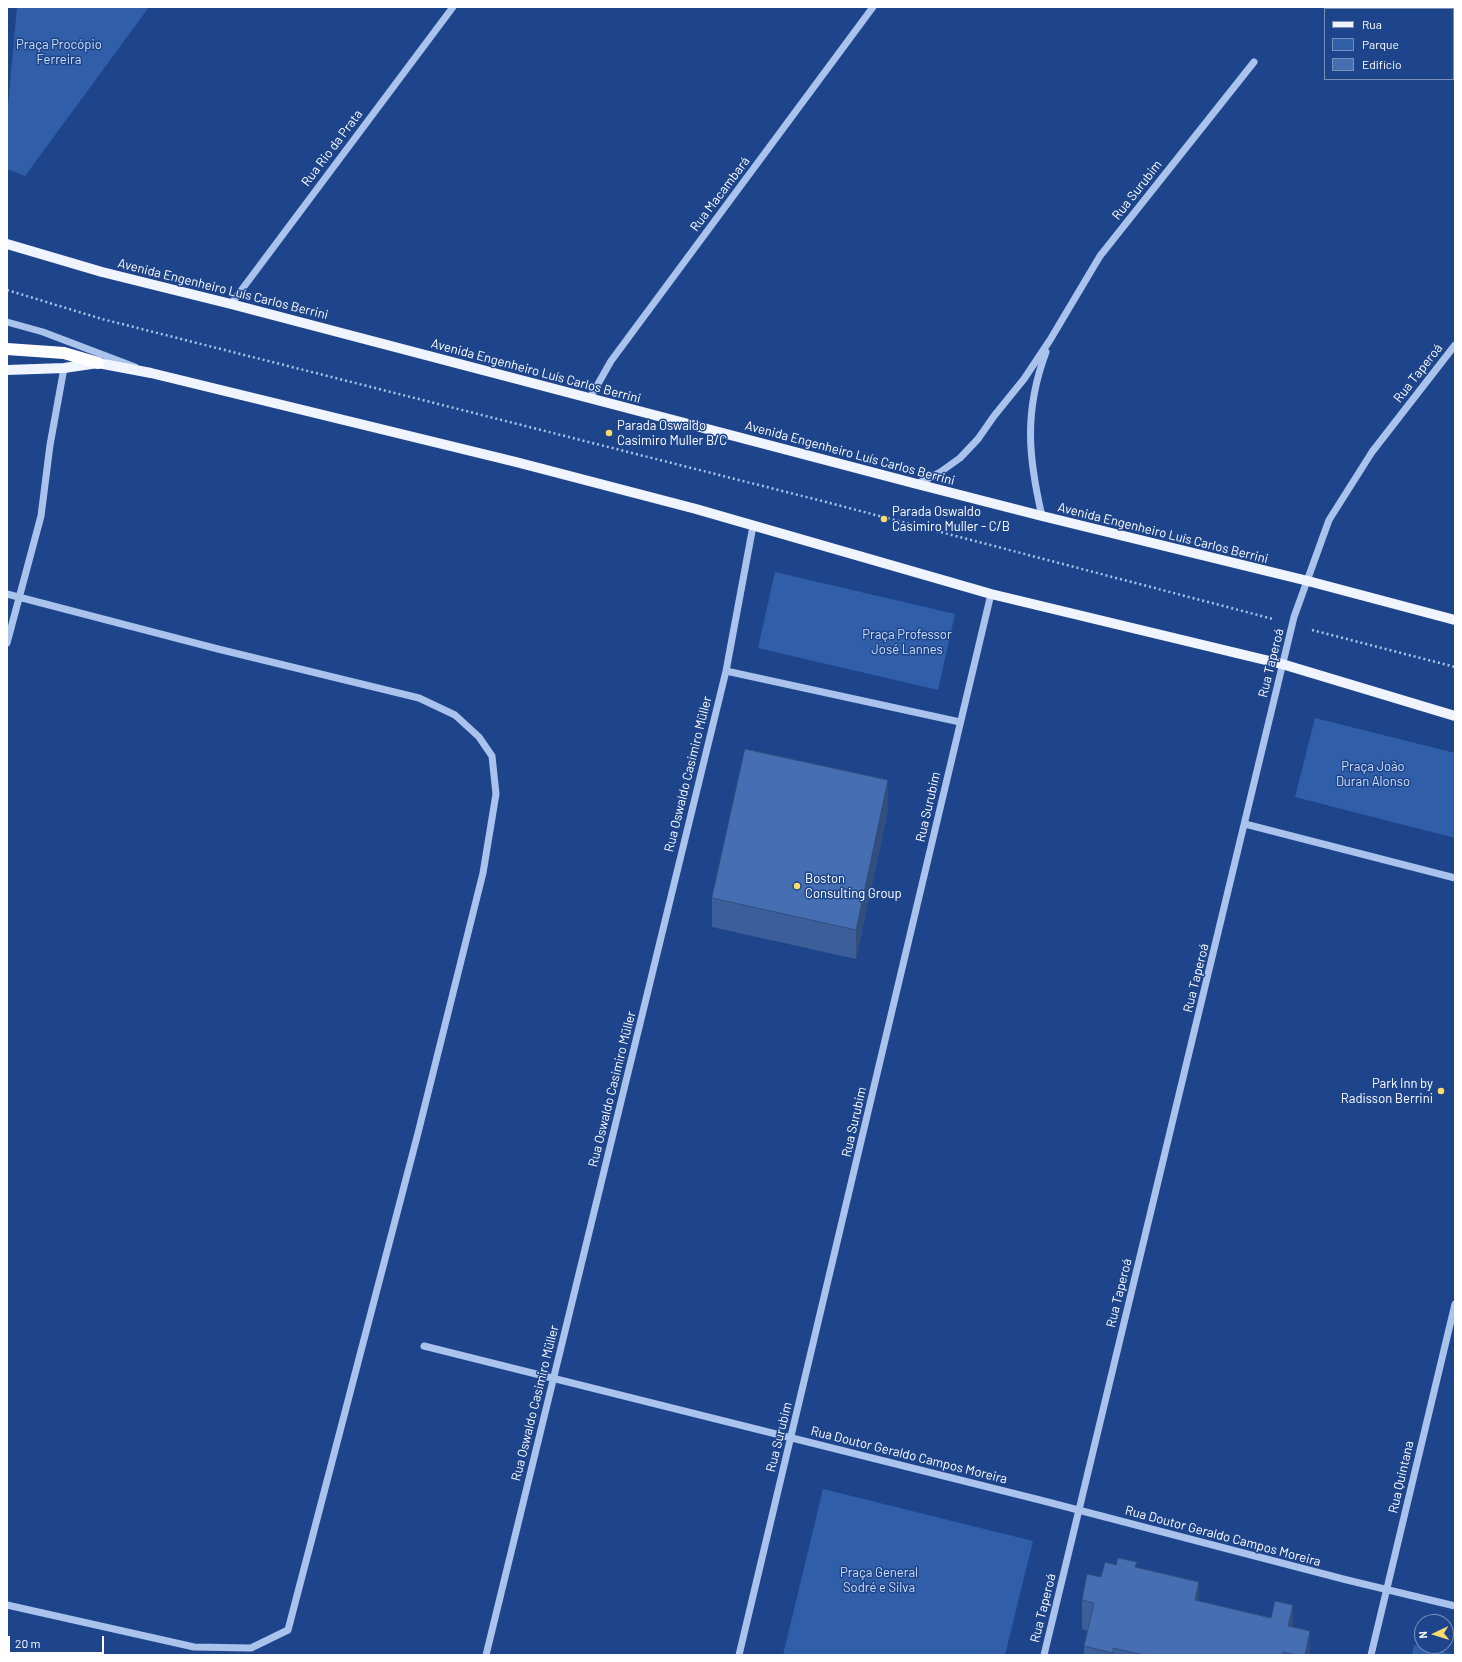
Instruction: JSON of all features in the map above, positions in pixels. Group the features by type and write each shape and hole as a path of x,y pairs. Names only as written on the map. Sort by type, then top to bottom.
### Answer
{"highway":[{"path":"7,349 64,353 98,363"}],"main road":[{"name":"Avenida Engenheiro Luís Carlos Berrini","path":"7,244 102,272 231,304 917,484 1308,581 1455,620"},
{"path":"7,370 64,368 98,363 151,373 516,462 696,509 991,594 1282,664 1455,716"}],"street":[{"name":"Rua Rio da Prata","path":"231,304 453,7"},
{"name":"Rua Macambará","path":"590,398 611,361 873,7"},
{"name":"Rua Surubim","path":"917,484 940,473 960,458 978,439 994,416 1024,379 1050,340 1100,256 1254,62"},
{"path":"7,322 43,332 151,373"},
{"name":"Rua Surubim","path":"1042,516 1033,479 1030,427 1033,398 1040,368 1050,340"},
{"name":"Rua Taperoá","path":"1044,1655 1292,625 1329,520 1367,459 1455,345"},
{"path":"7,643 41,516 53,429 64,368"},
{"name":"Rua Oswaldo Casimiro Müller","path":"486,1655 726,671 753,526"},
{"path":"7,594 218,649 419,698 455,715 478,736 492,756 496,794 483,873 418,1133 288,1630 251,1648 194,1647 7,1606"},
{"name":"Rua Surubim","path":"739,1655 792,1438 991,594"},
{"path":"726,671 960,722"},
{"path":"1245,824 1455,878"},
{"name":"Rua Quintana","path":"1371,1655 1455,1304"},
{"name":"Rua Doutor Geraldo Campos Moreira","path":"424,1346 1455,1606"}],"path":[{"path":"7,290 102,319 822,501 1455,667"}],"green space":[{"name":"Praça Procópio Ferreira","path":"17,7 149,7 25,176 7,169 7,117"},
{"name":"Praça Professor José Lannes","path":"775,572 955,614 938,690 758,648"},
{"name":"Praça João Duran Alonso","path":"1315,718 1455,753 1455,838 1295,797"},
{"name":"Praça General Sodré e Silva","path":"823,1489 1033,1541 1005,1655 783,1655"},
{"path":"1414,1645 1414,1654 1455,1655 1412,1655"}],"building":[{"path":"745,749 888,780 856,930 712,898"},
{"path":"1118,1558 1137,1562 1135,1567 1199,1582 1195,1600 1271,1618 1275,1601 1293,1605 1288,1626 1310,1631 1305,1655 1283,1652 1282,1655 1144,1655 1113,1648 1113,1653 1084,1646 1094,1603 1082,1600 1087,1574 1101,1577 1105,1562 1116,1565"}],"place":[{"name":"Parada Oswaldo Casimiro Muller B/C","path":"609,433"},
{"name":"Parada Oswaldo Casimiro Muller - C/B","path":"884,519"},
{"name":"Boston Consulting Group","path":"797,886"},
{"name":"Park Inn by Radisson Berrini","path":"1441,1091"}]}
